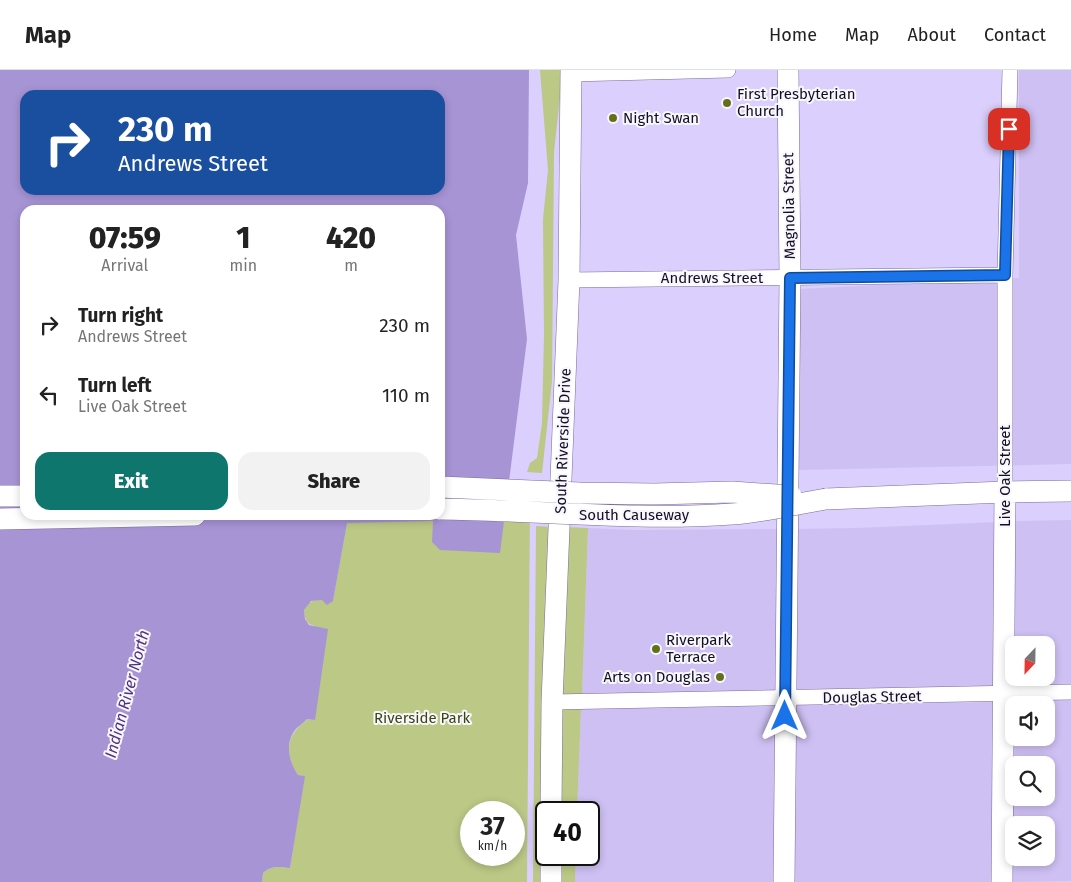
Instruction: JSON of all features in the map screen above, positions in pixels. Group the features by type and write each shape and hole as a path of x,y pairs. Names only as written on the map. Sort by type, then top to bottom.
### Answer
{"street":[{"path":"571,72 728,70"},
{"name":"Magnolia Street","path":"784,882 790,278 788,70"},
{"name":"Live Oak Street","path":"1002,882 1005,275 1010,70"},
{"name":"South Riverside Drive","path":"551,801 552,702 569,280 571,72"},
{"name":"Andrews Street","path":"569,280 1005,275"},
{"name":"South Causeway","path":"445,487 580,493 732,492 826,500"},
{"name":"South Causeway","path":"445,509 582,515 733,514 826,500 1071,491"},
{"path":"0,496 20,496"},
{"path":"0,519 20,519"},
{"name":"Douglas Street","path":"552,702 1071,692"},
{"path":"551,866 551,882"}],"shaded area":[{"path":"1019,70 1071,70 1071,464 798,470 800,289 1019,278"},
{"path":"1071,520 1071,685 1055,686 1055,636 1011,636 1012,521"},
{"path":"998,522 996,687 792,691 794,529"},
{"path":"588,528 632,530 781,529 779,691 582,694"},
{"path":"1071,699 1071,881 1009,882 1009,866 1055,866 1055,816 1009,816 1009,806 1055,806 1055,756 1010,756 1010,746 1055,746 1055,700"},
{"path":"996,702 995,882 791,882 792,705"},
{"path":"779,706 778,882 575,882 576,866 600,866 600,801 577,801 581,708"}],"green space":[{"path":"540,70 563,70 554,152 552,381 542,473 527,472 530,463 537,458 542,423 544,336 543,219 548,170"},
{"name":"Riverside Park","path":"530,504 527,882 262,882 263,873 269,869 276,867 290,868 304,776 298,775 294,768 289,753 289,746 294,733 307,719 315,720 315,626 306,621 304,610 309,603 320,600 333,601 347,520 445,520 445,514"},
{"path":"536,526 553,527 545,709 544,801 535,801 535,866 544,866 544,882 533,882"},
{"path":"566,527 588,528 582,694 559,694"},
{"path":"581,708 577,801 558,801 559,709"},
{"path":"558,866 576,866 575,882 557,882"}],"water":[{"name":"Indian River North","path":"0,70 529,70 528,183 516,235 527,339 500,553 440,550 432,542 433,521 347,523 333,601 327,605 322,600 311,601 304,610 305,619 309,625 328,629 315,720 307,719 298,727 293,733 289,744 290,755 298,775 305,776 290,868 276,867 269,869 263,873 262,882 0,882"}],"place":[{"name":"First Presbyterian Church","path":"727,103"},
{"name":"Night Swan","path":"613,118"},
{"name":"Riverpark Terrace","path":"656,649"},
{"name":"Arts on Douglas","path":"720,677"}],"route":[{"path":"785,716 790,278 1005,275 1009,129"}]}
